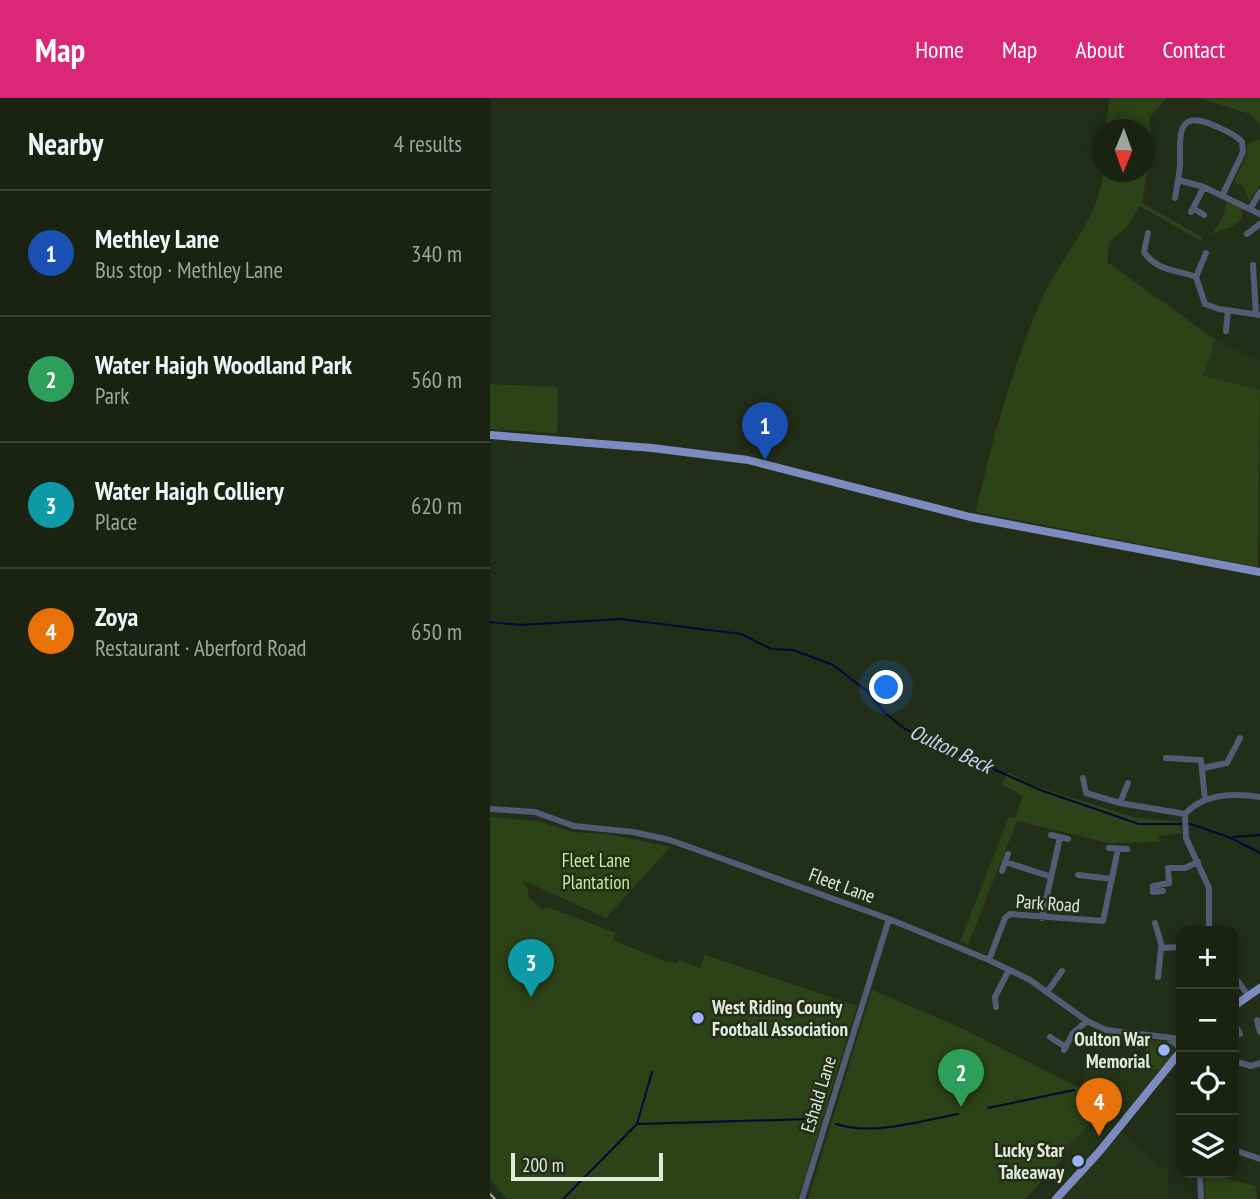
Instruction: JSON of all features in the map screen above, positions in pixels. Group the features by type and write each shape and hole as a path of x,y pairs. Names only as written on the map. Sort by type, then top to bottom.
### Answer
{"main road":[{"path":"490,435 639,447 748,460 970,517 1260,572"},
{"path":"1239,1002 1260,988"},
{"path":"1056,1199 1100,1152 1179,1052"}],"street":[{"path":"1175,198 1180,133 1191,122 1203,121 1241,139 1244,145 1222,196"},
{"path":"1178,180 1204,187 1260,214"},
{"path":"1204,187 1192,210 1204,215"},
{"path":"1250,209 1260,192"},
{"path":"1247,234 1260,225"},
{"path":"1148,233 1140,252 1164,270 1196,277"},
{"path":"1206,253 1196,277 1205,304 1228,311 1258,315 1251,271"},
{"path":"1226,331 1228,311"},
{"path":"1203,768 1227,763 1240,738"},
{"path":"1166,758 1198,758 1202,761 1205,800"},
{"path":"1083,778 1086,793 1184,817"},
{"path":"1120,803 1128,783"},
{"path":"1184,817 1205,800 1232,794 1260,797"},
{"name":"Fleet Lane","path":"490,809 535,812 583,827 661,837 889,919 989,960 1047,992 1087,1021 1117,1033 1176,1038"},
{"path":"1184,817 1185,830 1209,888 1209,926"},
{"path":"1051,835 1068,839"},
{"path":"1042,918 1049,876 1060,837"},
{"path":"1109,848 1127,849"},
{"name":"Park Road","path":"989,960 1007,915 1013,913 1042,918 1102,921 1118,849"},
{"path":"1002,871 1008,854"},
{"path":"1005,862 1049,876"},
{"path":"1163,891 1153,892 1153,886 1169,883 1168,868 1185,868 1198,862"},
{"path":"1078,875 1112,879"},
{"name":"Eshald Lane","path":"802,1199 889,919"},
{"path":"1155,923 1162,947 1158,977"},
{"path":"1162,947 1176,947"},
{"path":"996,1008 995,997 1009,970"},
{"path":"1047,992 1062,971"},
{"path":"1239,983 1248,995"},
{"path":"1257,1020 1260,1032"},
{"path":"1050,1037 1064,1048 1087,1021"},
{"path":"1166,1036 1176,1045"},
{"path":"1239,1062 1259,1066"},
{"path":"1239,1152 1260,1159"},
{"path":"1200,1178 1201,1199"}],"shaded area":[{"path":"1216,340 1260,361 1260,390 1203,376 1212,353 1212,343"},
{"path":"1086,1060 1161,1071 1066,1180 1064,1149 1090,1124 1082,1089"},
{"path":"1122,1134 1159,1166 1168,1168 1168,1199 1061,1199"}],"green space":[{"path":"1110,98 1167,98 1149,119 1107,119"},
{"path":"1200,98 1260,98 1260,124 1250,114"},
{"path":"1260,139 1260,184 1249,201 1243,186 1234,182 1247,155 1247,144"},
{"path":"1102,182 1145,182 1142,203 1202,237 1201,241 1140,206 1127,227 1109,242 1107,262 1216,340 1212,343 1212,353 1203,376 1260,390 1258,567 976,512 996,430 1022,349 1043,296 1088,220"},
{"path":"1227,201 1243,208 1242,218 1232,227 1211,234 1222,220"},
{"path":"490,384 558,387 557,433 490,429"},
{"path":"1008,772 1031,785 1133,817 1180,822 1181,833 1159,836 1159,842 1109,843 1017,821 968,945 960,941 1009,817 1015,818 1023,796 1002,784"},
{"name":"Fleet Lane Plantation","path":"490,817 537,821 572,832 607,834 670,847 606,918 522,880 528,890 528,897 542,909 547,907 616,933 613,940 667,962 678,963 679,960 700,968 705,955 857,1006 798,1199 506,1199 490,1179"},
{"path":"872,990 961,1028 1082,1089 1090,1124 1064,1149 1064,1158 1025,1199 808,1199"},
{"path":"1146,1040 1166,1041 1172,1046 1173,1055 1161,1071 1146,1068"},
{"path":"1205,1178 1225,1178 1256,1186 1257,1199 1205,1199"}],"waterway":[{"name":"Oulton Beck","path":"490,622 520,625 621,619 741,634 771,649 793,650 833,665 868,692 885,713 905,729 1040,790 1139,824 1191,824 1231,838 1260,853"},
{"path":"1233,837 1260,835"},
{"path":"637,1124 652,1072"},
{"path":"988,1108 1074,1090"},
{"path":"836,1124 881,1128 958,1114"},
{"path":"563,1199 637,1124 811,1119"}],"railway":[{"path":"490,1194 495,1199"}],"place":[{"name":"Methley Lane","path":"765,460"},
{"name":"Water Haigh Colliery","path":"531,997"},
{"name":"West Riding County Football Association","path":"698,1018"},
{"name":"Oulton War Memorial","path":"1164,1050"},
{"name":"Water Haigh Woodland Park","path":"961,1107"},
{"name":"Zoya","path":"1099,1136"},
{"name":"Lucky Star Takeaway","path":"1078,1161"}]}
